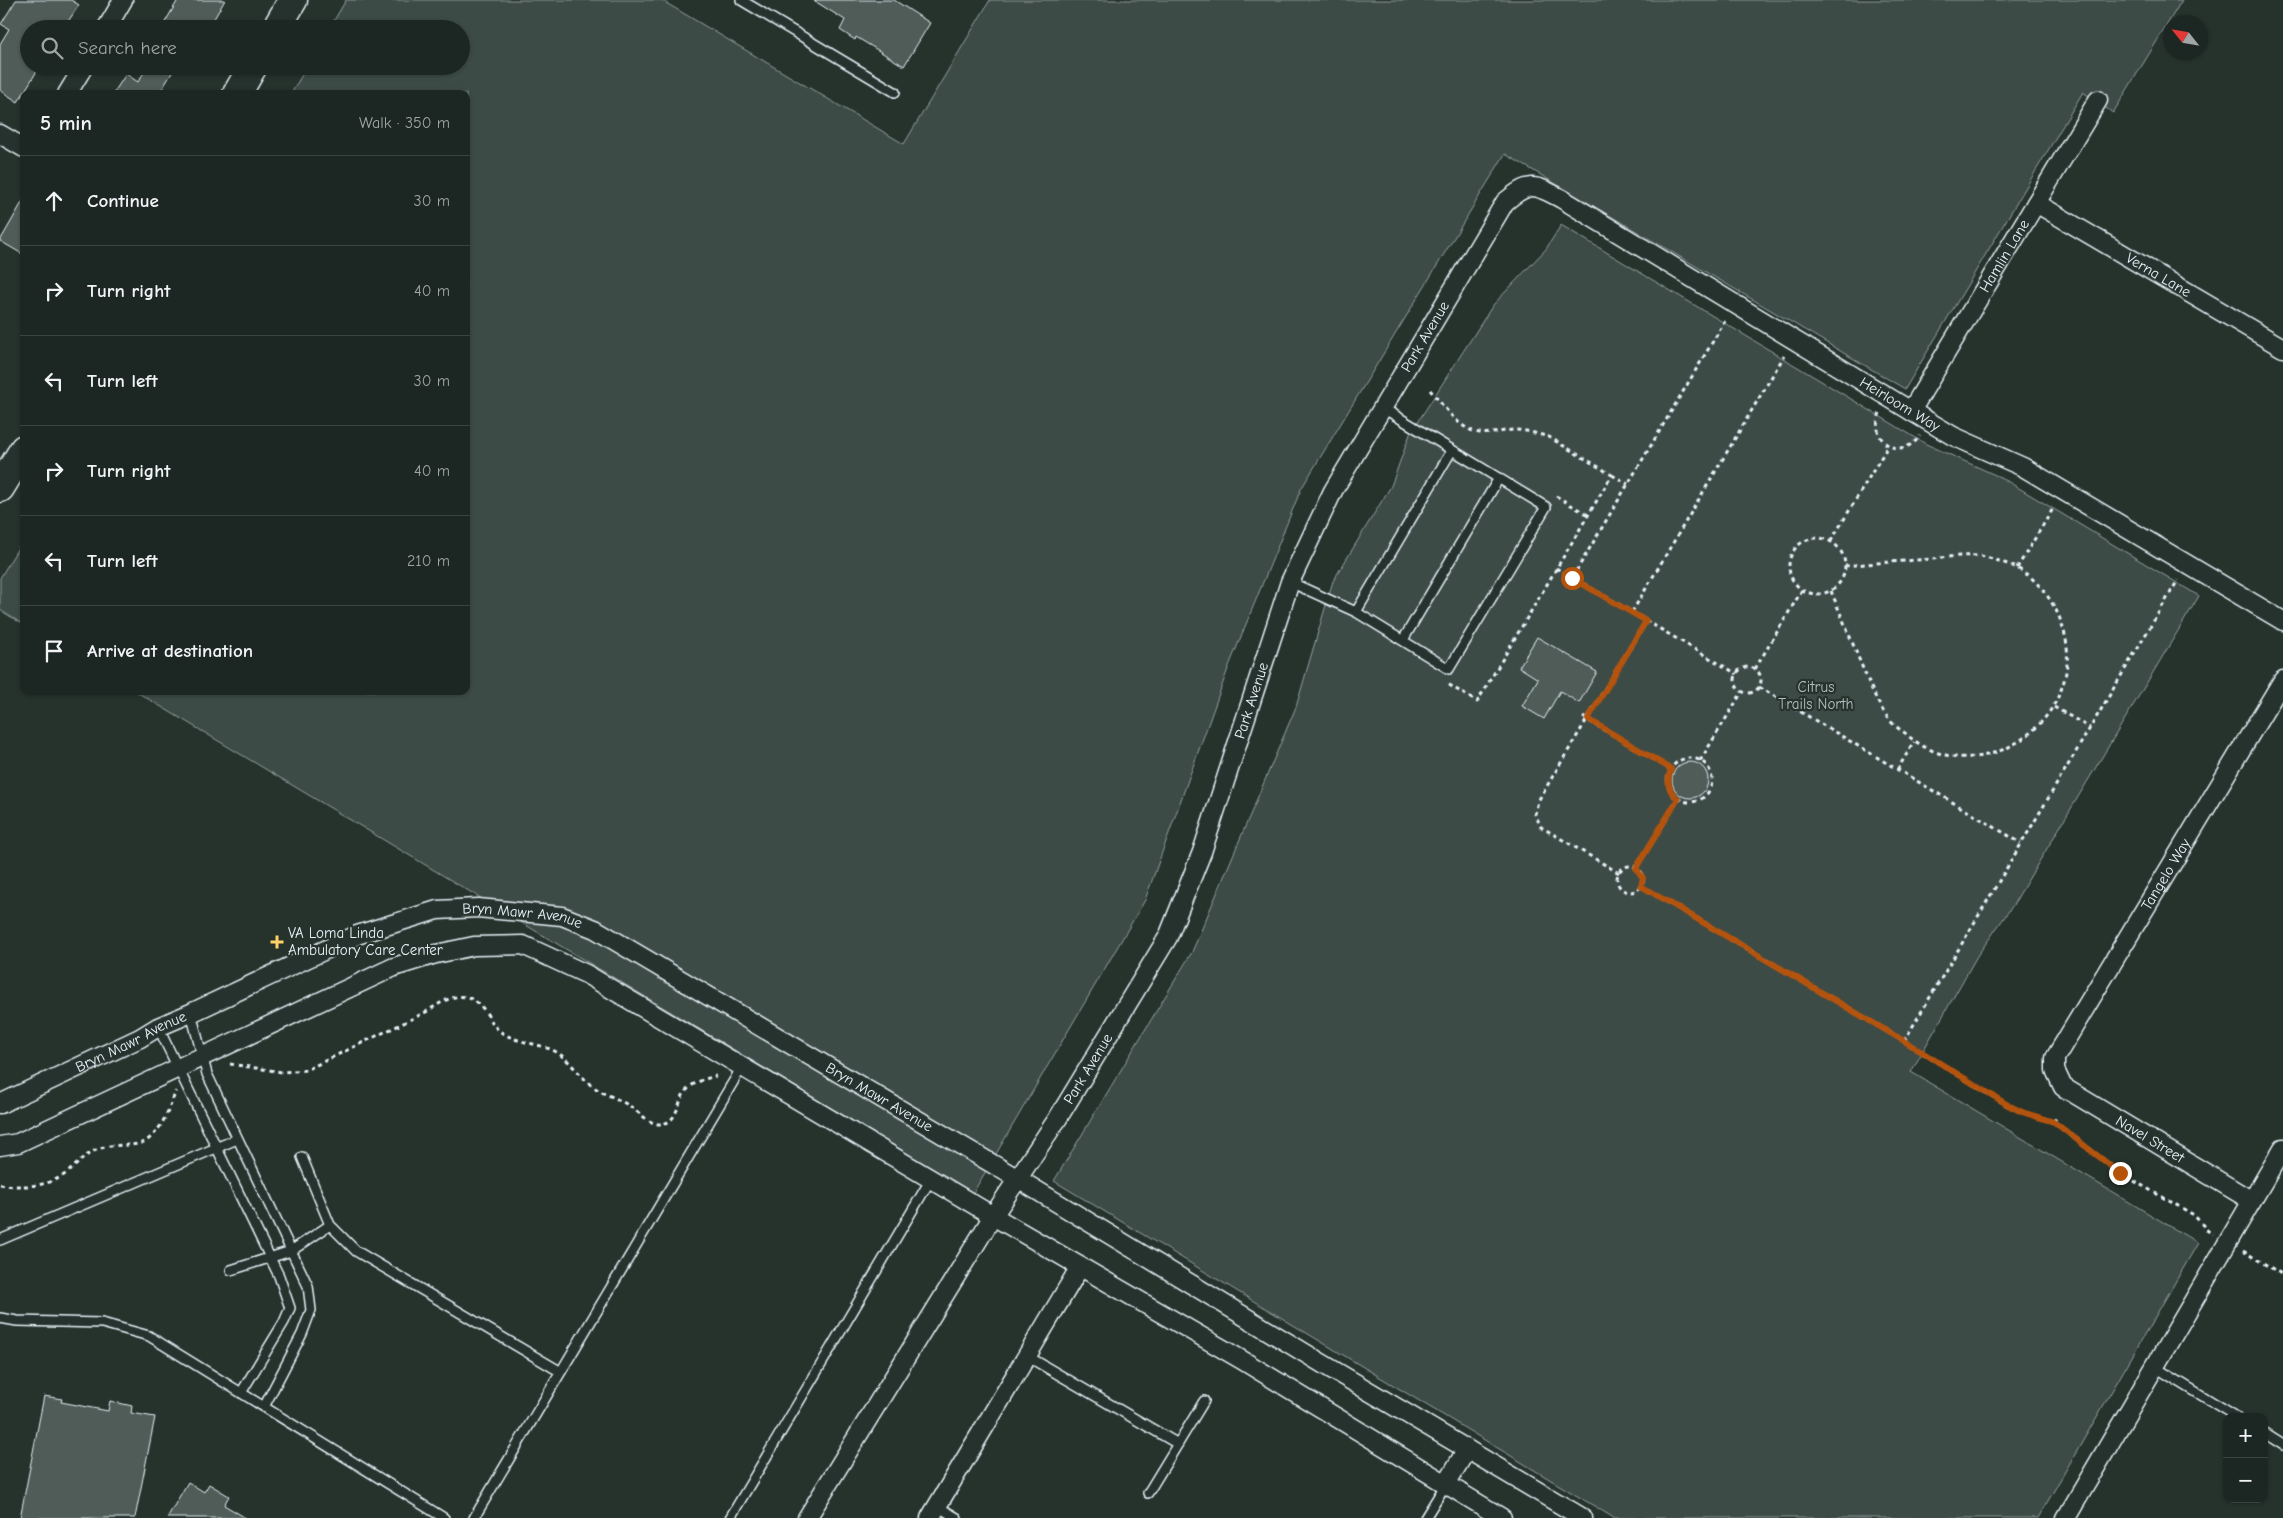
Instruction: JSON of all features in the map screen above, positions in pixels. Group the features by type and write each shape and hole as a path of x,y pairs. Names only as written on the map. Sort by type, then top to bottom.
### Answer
{"main road":[{"path":"281,20 293,0"},
{"path":"239,90 248,75"},
{"path":"1,488 20,456"}],"street":[{"path":"111,20 123,0"},
{"path":"69,90 79,75"},
{"name":"Hamlin Lane","path":"1911,411 2098,100"},
{"path":"0,134 20,146"},
{"name":"Heirloom Way","path":"1520,189 1537,186 1562,199 1953,436 2023,468 2283,621"},
{"name":"Park Avenue","path":"807,1518 992,1216 1058,1118 1168,937 1202,852 1290,582 1333,491 1505,202 1520,189"},
{"name":"Verna Lane","path":"2036,203 2283,348"},
{"name":"Tangelo Way","path":"2055,1070 2054,1058 2283,680"},
{"name":"Bryn Mawr Avenue","path":"0,1104 140,1038 158,1026 192,1013 356,935 437,910 478,908 562,916 595,929 1018,1179 1583,1518"},
{"name":"Bryn Mawr Avenue","path":"0,1146 18,1143 394,967 436,954 474,946 523,945 586,974 992,1216 1242,1360 1502,1518"},
{"name":"Navel Street","path":"2055,1070 2063,1087 2252,1201"},
{"path":"2066,1518 2225,1250 2283,1148"},
{"path":"934,1512 1080,1267"},
{"path":"1446,1484 1467,1449"}],"lane":[{"path":"741,0 895,92"},
{"path":"1290,582 1356,612 1449,669 1546,507 1382,408"},
{"path":"1356,612 1452,450"},
{"path":"1403,640 1499,478"},
{"path":"192,1013 208,1074 237,1139 308,1286 311,1310 302,1334 264,1407"},
{"path":"158,1026 271,1259 286,1292 290,1308 284,1322 241,1393"},
{"path":"474,1518 742,1067"},
{"path":"0,1240 237,1139"},
{"path":"302,1157 330,1225 356,1251 561,1372"},
{"path":"730,1518 931,1179"},
{"path":"231,1270 271,1259 291,1251 330,1225"},
{"path":"0,1318 17,1321 102,1323 149,1336 444,1518"},
{"path":"1027,1356 1178,1444"},
{"path":"2155,1367 2230,1413"},
{"path":"1148,1493 1204,1401"},
{"path":"2268,1436 2283,1445"},
{"path":"1425,1518 1446,1484"},
{"path":"934,1512 957,1518"}],"path":[{"path":"1572,578 1725,321"},
{"path":"1632,612 1784,356"},
{"path":"1430,390 1455,419 1467,428 1480,433 1516,430 1538,433 1549,437 1628,484"},
{"path":"1880,413 1877,420 1878,434 1888,446 1902,448 1916,442 1920,436"},
{"path":"1831,541 1888,446"},
{"path":"1612,475 1556,568 1737,674"},
{"path":"2017,568 2054,507"},
{"path":"1813,538 1831,541 1842,552 1845,566 1841,580 1831,591 1816,594 1802,590 1790,575 1789,565 1796,547 1804,541 1813,538"},
{"path":"1831,591 1872,689 1888,719 1914,742 1938,753 1965,757 1992,754 2016,744 2038,728 2054,707 2064,682 2068,656 2064,630 2054,605 2038,584 2017,568 1984,557 1950,557 1845,566"},
{"path":"1904,1041 2178,580"},
{"path":"1755,669 1802,590"},
{"path":"1619,873 1541,827 1535,814 1538,801 1646,621"},
{"path":"1499,666 1505,669"},
{"path":"1747,667 1755,669 1761,680 1759,687 1753,692 1742,692 1736,686 1737,674 1747,667"},
{"path":"1759,687 2021,843"},
{"path":"1700,761 1742,692"},
{"path":"2054,707 2090,728"},
{"path":"1583,717 1671,769"},
{"path":"1897,770 1914,742"},
{"path":"1687,758 1700,761 1706,765 1711,778 1708,791 1704,796 1692,802 1678,799 1669,789 1668,775 1671,769 1681,760 1687,758"},
{"path":"1636,868 1678,799"},
{"path":"1625,868 1636,868 1643,878 1641,886 1635,891 1623,890 1618,884 1619,873 1625,868"},
{"path":"1641,886 1904,1041 2008,1105 2022,1112 2054,1122 2120,1173 2194,1215 2225,1250 2283,1275"},
{"path":"229,1064 282,1072 306,1070 426,1012 444,1000 462,996 476,1002 500,1032 515,1039 556,1052 568,1060 592,1085 629,1106 653,1123 662,1125 670,1120 676,1114 686,1090 698,1081 716,1076"},
{"path":"0,1184 37,1185 52,1181 64,1175 88,1153 102,1148 146,1141 155,1133 163,1120 176,1089"},
{"path":"2054,1122 2058,1115"}],"green space":[{"path":"346,0 661,0 904,144 990,0 2182,0 2173,15 2163,15 2163,31 2113,113 2083,92 1905,389 1505,154 1301,489 1229,666 1145,900 973,1193 142,695 470,695 470,90 293,90 302,75 470,75 470,20 334,20"},
{"name":"Citrus Trails North","path":"1561,225 1926,444 2002,478 2199,596 2013,905 1977,956 1911,1072 2198,1243 2038,1518 1614,1518 1054,1181 1192,952 1296,707 1333,581 1391,486 1410,434 1493,305 1546,249"},
{"path":"20,545 20,622 0,610 0,578"}],"building":[{"path":"16,0 71,0 79,5 69,20 20,20 20,75 34,75 25,90 20,90 18,102 0,90 0,44 9,29 1,24"},
{"path":"178,0 225,0 213,20 166,20"},
{"path":"813,0 894,0 930,23 904,66 856,37 855,40 840,30 845,20"},
{"path":"125,75 138,82 142,75 171,75 161,90 116,90"},
{"path":"20,206 20,253 0,241"},
{"path":"1537,637 1597,672 1579,703 1560,691 1544,719 1522,706 1538,679 1519,667"},
{"path":"1690,762 1697,763 1703,767 1707,773 1707,787 1703,793 1697,797 1690,798 1683,797 1677,793 1673,787 1672,780 1673,773 1677,767 1683,763"},
{"path":"44,1396 62,1399 61,1402 108,1411 110,1401 132,1406 131,1413 155,1417 135,1518 20,1518"},
{"path":"188,1482 204,1492 209,1484 229,1496 224,1505 246,1518 167,1518"}],"place":[{"name":"VA Loma Linda Ambulatory Care Center","path":"277,942"}],"route":[{"path":"1572,578 1646,621 1588,719 1671,769 1668,775 1669,789 1678,799 1636,868 1642,874 1641,886 1904,1041 2008,1105 2022,1112 2054,1122 2120,1173"}]}
